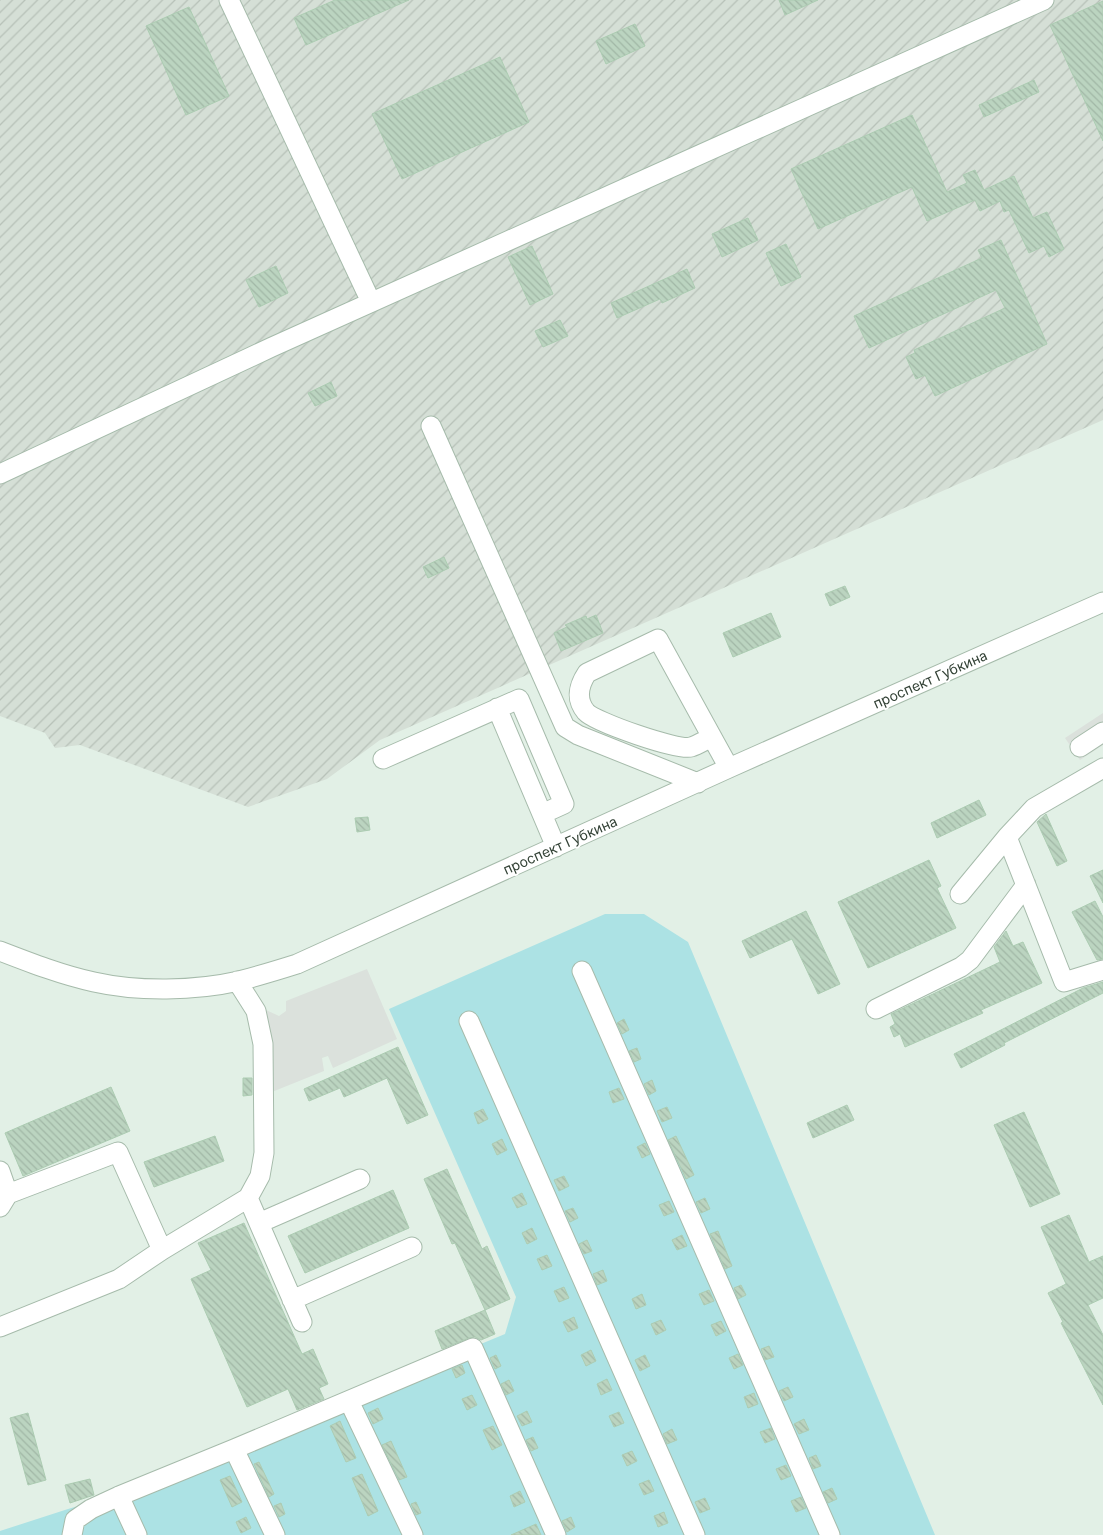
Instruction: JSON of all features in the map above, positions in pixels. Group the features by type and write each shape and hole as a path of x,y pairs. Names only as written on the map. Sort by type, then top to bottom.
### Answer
{"street":[{"path":"229,0 371,302"},
{"path":"0,474 371,302 1044,0"},
{"path":"431,426 565,727 578,735 698,783"},
{"name":"проспект Губкина","path":"0,951 53,971 95,982 125,986 190,988 237,982 297,964 729,768 1103,602"},
{"path":"712,737 690,748 640,737 587,713 579,699 580,682 587,673 658,639 712,737 729,768"},
{"path":"383,759 519,699 564,804 542,814 556,847"},
{"path":"1080,747 1103,732"},
{"path":"960,894 1007,837 1034,808 1103,768"},
{"path":"1007,837 1064,982 1103,970"},
{"path":"876,1009 961,967 970,960 1026,885"},
{"path":"582,971 830,1535"},
{"path":"0,1327 119,1279 162,1250 248,1198 260,1176 264,1153 263,1044 256,1011 237,982"},
{"path":"469,1021 695,1535"},
{"path":"0,1171 4,1201 118,1152 162,1250"},
{"path":"259,1223 360,1179"},
{"path":"248,1198 302,1322"},
{"path":"292,1300 412,1248"},
{"path":"72,1535 75,1520 91,1509 473,1348 556,1535"},
{"path":"350,1401 413,1535"},
{"path":"234,1449 275,1535"},
{"path":"119,1496 137,1535"}],"shaded area":[{"path":"0,0 1103,0 1103,420 380,740 327,779 248,807 80,745 55,748 45,733 0,716"},
{"path":"1103,713 1103,745 1080,760 1065,738"},
{"path":"605,914 644,914 688,942 935,1535 0,1535 0,1531 113,1496 505,1334 516,1297 389,1009"},
{"path":"367,969 397,1039 333,1068 328,1056 322,1058 324,1071 257,1098 254,1031 250,1019 266,1010 279,1016 286,1011 286,1001"}],"building":[{"path":"335,0 409,0 306,45 294,18"},
{"path":"779,0 818,0 785,15"},
{"path":"1103,1 1103,141 1050,25"},
{"path":"189,7 229,96 186,115 146,26"},
{"path":"635,24 645,46 606,64 596,41"},
{"path":"500,57 529,122 402,179 372,114"},
{"path":"1034,80 1039,92 984,117 979,105"},
{"path":"912,115 947,192 967,183 963,175 975,170 984,190 1014,176 1033,218 1047,212 1064,249 1049,257 1044,246 1029,253 1009,210 1004,212 1000,201 980,211 975,200 927,221 912,187 818,229 791,169"},
{"path":"748,218 758,240 722,257 712,234"},
{"path":"1001,240 1047,344 935,396 925,375 916,379 906,357 915,353 914,350 1005,308 996,290 869,348 854,316 982,258 978,250"},
{"path":"786,244 801,277 781,286 766,253"},
{"path":"532,246 553,294 530,305 508,257"},
{"path":"276,266 288,293 259,307 246,280"},
{"path":"687,269 695,288 662,303 660,299 617,318 611,303"},
{"path":"560,320 568,336 543,347 535,331"},
{"path":"331,382 337,396 315,406 308,393"},
{"path":"444,557 449,568 428,578 423,567"},
{"path":"845,586 850,597 830,606 825,594"},
{"path":"771,613 781,637 733,657 723,633"},
{"path":"596,615 603,633 561,651 554,633 567,627 565,625 586,616 587,619"},
{"path":"979,800 986,815 937,838 931,823"},
{"path":"1046,814 1067,861 1057,866 1037,822"},
{"path":"368,817 370,830 357,832 355,818"},
{"path":"929,860 941,886 937,888 956,928 868,968 838,902"},
{"path":"1103,870 1103,903 1090,876"},
{"path":"1095,901 1103,917 1103,959 1097,960 1072,912"},
{"path":"806,911 840,984 818,994 792,939 750,958 742,941"},
{"path":"1006,931 1013,946 1023,942 1042,983 981,1010 983,1013 905,1047 900,1034 894,1037 890,1027 895,1024 891,1014 1000,962 994,947"},
{"path":"1103,982 1103,993 1004,1043 1005,1045 961,1068 954,1054 1083,988"},
{"path":"624,1019 629,1030 622,1034 617,1023"},
{"path":"398,1047 428,1115 407,1124 387,1078 344,1097 340,1088 309,1101 304,1089"},
{"path":"637,1048 641,1059 634,1062 629,1051"},
{"path":"243,1078 252,1078 252,1095 243,1096"},
{"path":"652,1080 656,1091 649,1095 644,1084"},
{"path":"111,1087 130,1131 23,1176 5,1133"},
{"path":"619,1088 624,1099 613,1103 609,1092"},
{"path":"847,1105 854,1120 813,1138 807,1123"},
{"path":"667,1107 672,1118 662,1122 657,1111"},
{"path":"483,1109 488,1119 478,1124 474,1113"},
{"path":"1024,1112 1060,1194 1030,1207 994,1125"},
{"path":"215,1136 224,1161 154,1187 144,1162"},
{"path":"676,1136 694,1175 686,1179 668,1140"},
{"path":"502,1139 507,1150 497,1155 492,1144"},
{"path":"645,1143 650,1154 642,1158 637,1147"},
{"path":"447,1169 482,1249 487,1246 510,1299 485,1310 455,1243 452,1244 424,1179"},
{"path":"564,1176 569,1186 559,1191 554,1180"},
{"path":"393,1190 409,1228 305,1273 288,1236"},
{"path":"522,1193 527,1204 517,1208 512,1198"},
{"path":"705,1198 710,1209 701,1213 696,1202"},
{"path":"669,1201 674,1212 664,1216 659,1205"},
{"path":"573,1208 578,1218 570,1222 565,1211"},
{"path":"1069,1215 1089,1262 1103,1256 1103,1298 1088,1305 1103,1335 1103,1405 1061,1323 1063,1322 1048,1293 1066,1284 1041,1227"},
{"path":"244,1223 302,1354 313,1349 328,1384 319,1388 324,1399 297,1410 288,1389 247,1407 191,1279 211,1270 198,1243"},
{"path":"532,1228 537,1239 527,1244 522,1233"},
{"path":"718,1231 732,1266 725,1269 710,1234"},
{"path":"682,1235 687,1246 677,1250 672,1240"},
{"path":"587,1240 592,1251 584,1254 579,1244"},
{"path":"547,1255 552,1266 542,1270 537,1259"},
{"path":"603,1270 607,1281 597,1285 593,1274"},
{"path":"741,1285 746,1295 738,1299 734,1288"},
{"path":"564,1287 569,1298 559,1302 554,1291"},
{"path":"709,1290 714,1301 704,1305 699,1294"},
{"path":"642,1294 646,1305 636,1309 632,1299"},
{"path":"485,1310 495,1334 481,1340 475,1337 469,1338 442,1349 435,1331"},
{"path":"574,1317 578,1328 568,1332 563,1322"},
{"path":"661,1320 666,1330 656,1335 651,1324"},
{"path":"721,1321 726,1331 716,1336 711,1325"},
{"path":"769,1346 774,1357 765,1360 761,1349"},
{"path":"591,1350 596,1361 586,1366 581,1355"},
{"path":"738,1354 743,1365 734,1369 729,1358"},
{"path":"496,1355 501,1366 495,1369 490,1358"},
{"path":"645,1355 650,1366 640,1371 635,1360"},
{"path":"462,1365 465,1373 456,1378 452,1369"},
{"path":"607,1379 612,1390 601,1395 597,1384"},
{"path":"509,1380 514,1391 506,1395 501,1384"},
{"path":"788,1387 793,1397 784,1401 779,1391"},
{"path":"754,1393 758,1404 748,1408 744,1397"},
{"path":"472,1395 477,1405 467,1410 462,1399"},
{"path":"378,1408 383,1419 373,1424 368,1413"},
{"path":"527,1411 532,1422 522,1426 517,1416"},
{"path":"619,1412 624,1423 614,1427 609,1416"},
{"path":"28,1413 46,1480 28,1485 10,1418"},
{"path":"804,1419 809,1430 799,1434 794,1424"},
{"path":"340,1421 356,1458 346,1462 330,1426"},
{"path":"493,1426 502,1445 492,1450 483,1430"},
{"path":"771,1428 775,1439 765,1443 760,1432"},
{"path":"672,1429 677,1440 667,1444 663,1434"},
{"path":"533,1437 538,1448 531,1451 526,1440"},
{"path":"391,1441 407,1477 399,1480 382,1445"},
{"path":"632,1451 637,1461 627,1466 622,1455"},
{"path":"816,1455 821,1466 813,1469 809,1458"},
{"path":"259,1462 274,1494 269,1497 254,1464"},
{"path":"786,1465 791,1476 781,1480 776,1469"},
{"path":"362,1474 378,1511 368,1516 352,1478"},
{"path":"230,1476 242,1502 232,1507 220,1480"},
{"path":"90,1479 94,1495 70,1503 65,1485"},
{"path":"649,1480 654,1491 644,1495 639,1484"},
{"path":"832,1488 837,1499 828,1503 823,1492"},
{"path":"520,1491 525,1502 514,1507 510,1496"},
{"path":"801,1497 806,1508 796,1512 791,1501"},
{"path":"705,1498 710,1509 700,1513 695,1502"},
{"path":"416,1502 421,1513 416,1515 411,1504"},
{"path":"281,1503 285,1514 279,1517 274,1506"},
{"path":"664,1512 668,1523 658,1527 654,1516"},
{"path":"246,1517 251,1528 241,1533 236,1522"},
{"path":"571,1517 575,1527 567,1532 562,1521"},
{"path":"536,1524 541,1535 511,1535"}]}
